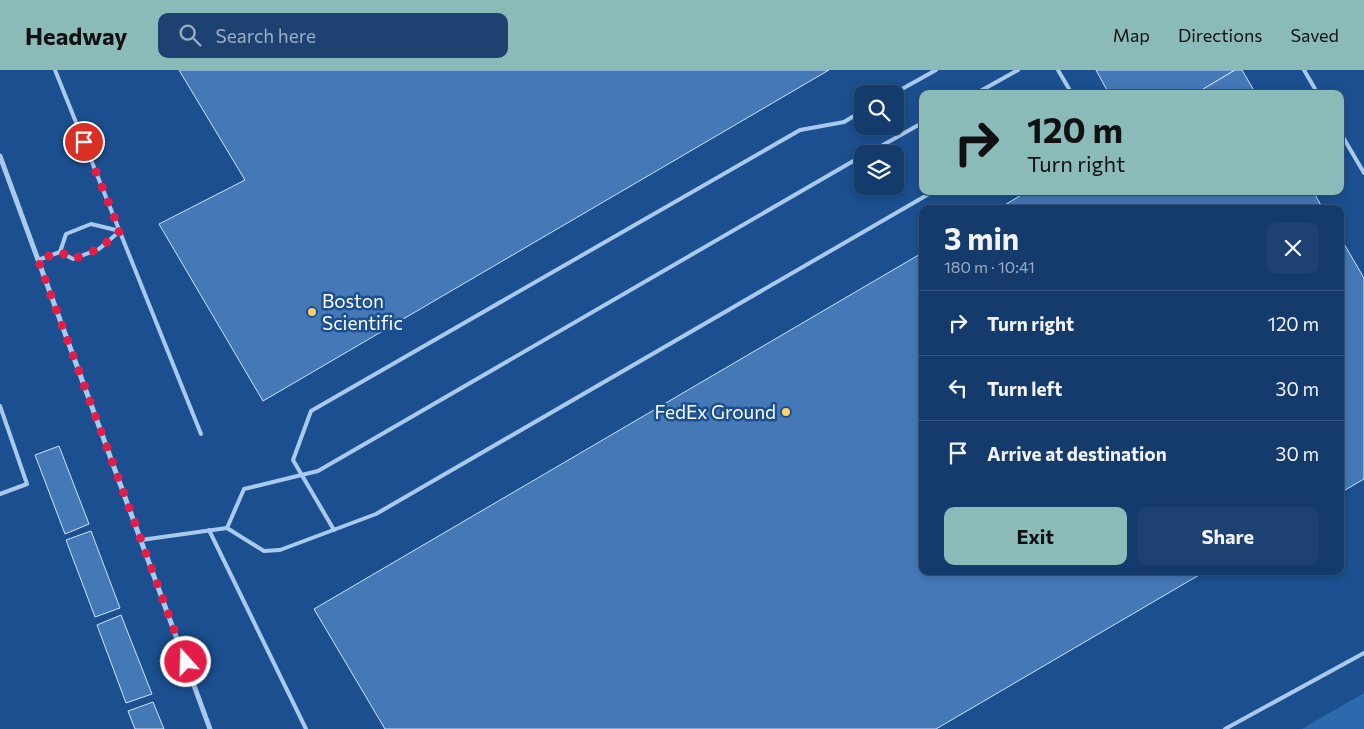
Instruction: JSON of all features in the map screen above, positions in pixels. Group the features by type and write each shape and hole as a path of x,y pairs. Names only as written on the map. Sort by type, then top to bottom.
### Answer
{"street":[{"path":"0,156 210,729"}],"lane":[{"path":"55,70 201,434"},
{"path":"904,88 936,70"},
{"path":"982,90 1018,70"},
{"path":"1058,70 1070,90"},
{"path":"1304,70 1316,90"},
{"path":"334,530 293,460 311,411 800,130 844,122 854,116"},
{"path":"882,145 919,125"},
{"path":"1344,139 1364,173"},
{"path":"227,528 244,489 318,471 854,161"},
{"path":"141,540 227,528 264,551 280,550 376,514 927,195"},
{"path":"60,252 66,234 91,224 120,231"},
{"path":"38,260 60,252 73,259 99,249 120,231"},
{"path":"0,406 27,484 0,494"},
{"path":"208,530 306,729"},
{"path":"1225,729 1364,653"}],"shaded area":[{"path":"1364,693 1364,729 1302,729"}],"building":[{"name":"Boston Scientific","path":"179,70 829,70 263,401 159,224 245,180"},
{"path":"1096,70 1235,70 1202,90 1107,90"},
{"path":"1235,70 1242,70 1254,90 1202,90"},
{"path":"1021,195 1315,195 1321,205 1005,205"},
{"path":"1344,244 1364,278 1364,479 1344,491"},
{"name":"FedEx Ground","path":"919,255 919,575 1199,575 936,729 385,729 314,609"},
{"path":"59,446 89,524 65,534 35,455"},
{"path":"91,531 120,608 95,617 66,540"},
{"path":"121,615 152,694 126,703 97,625"},
{"path":"153,702 164,729 135,729 128,711"}],"place":[{"name":"Boston Scientific","path":"312,312"},
{"name":"FedEx Ground","path":"786,412"}],"route":[{"path":"84,142 120,231 99,249 73,259 60,252 38,260 186,662"}]}
